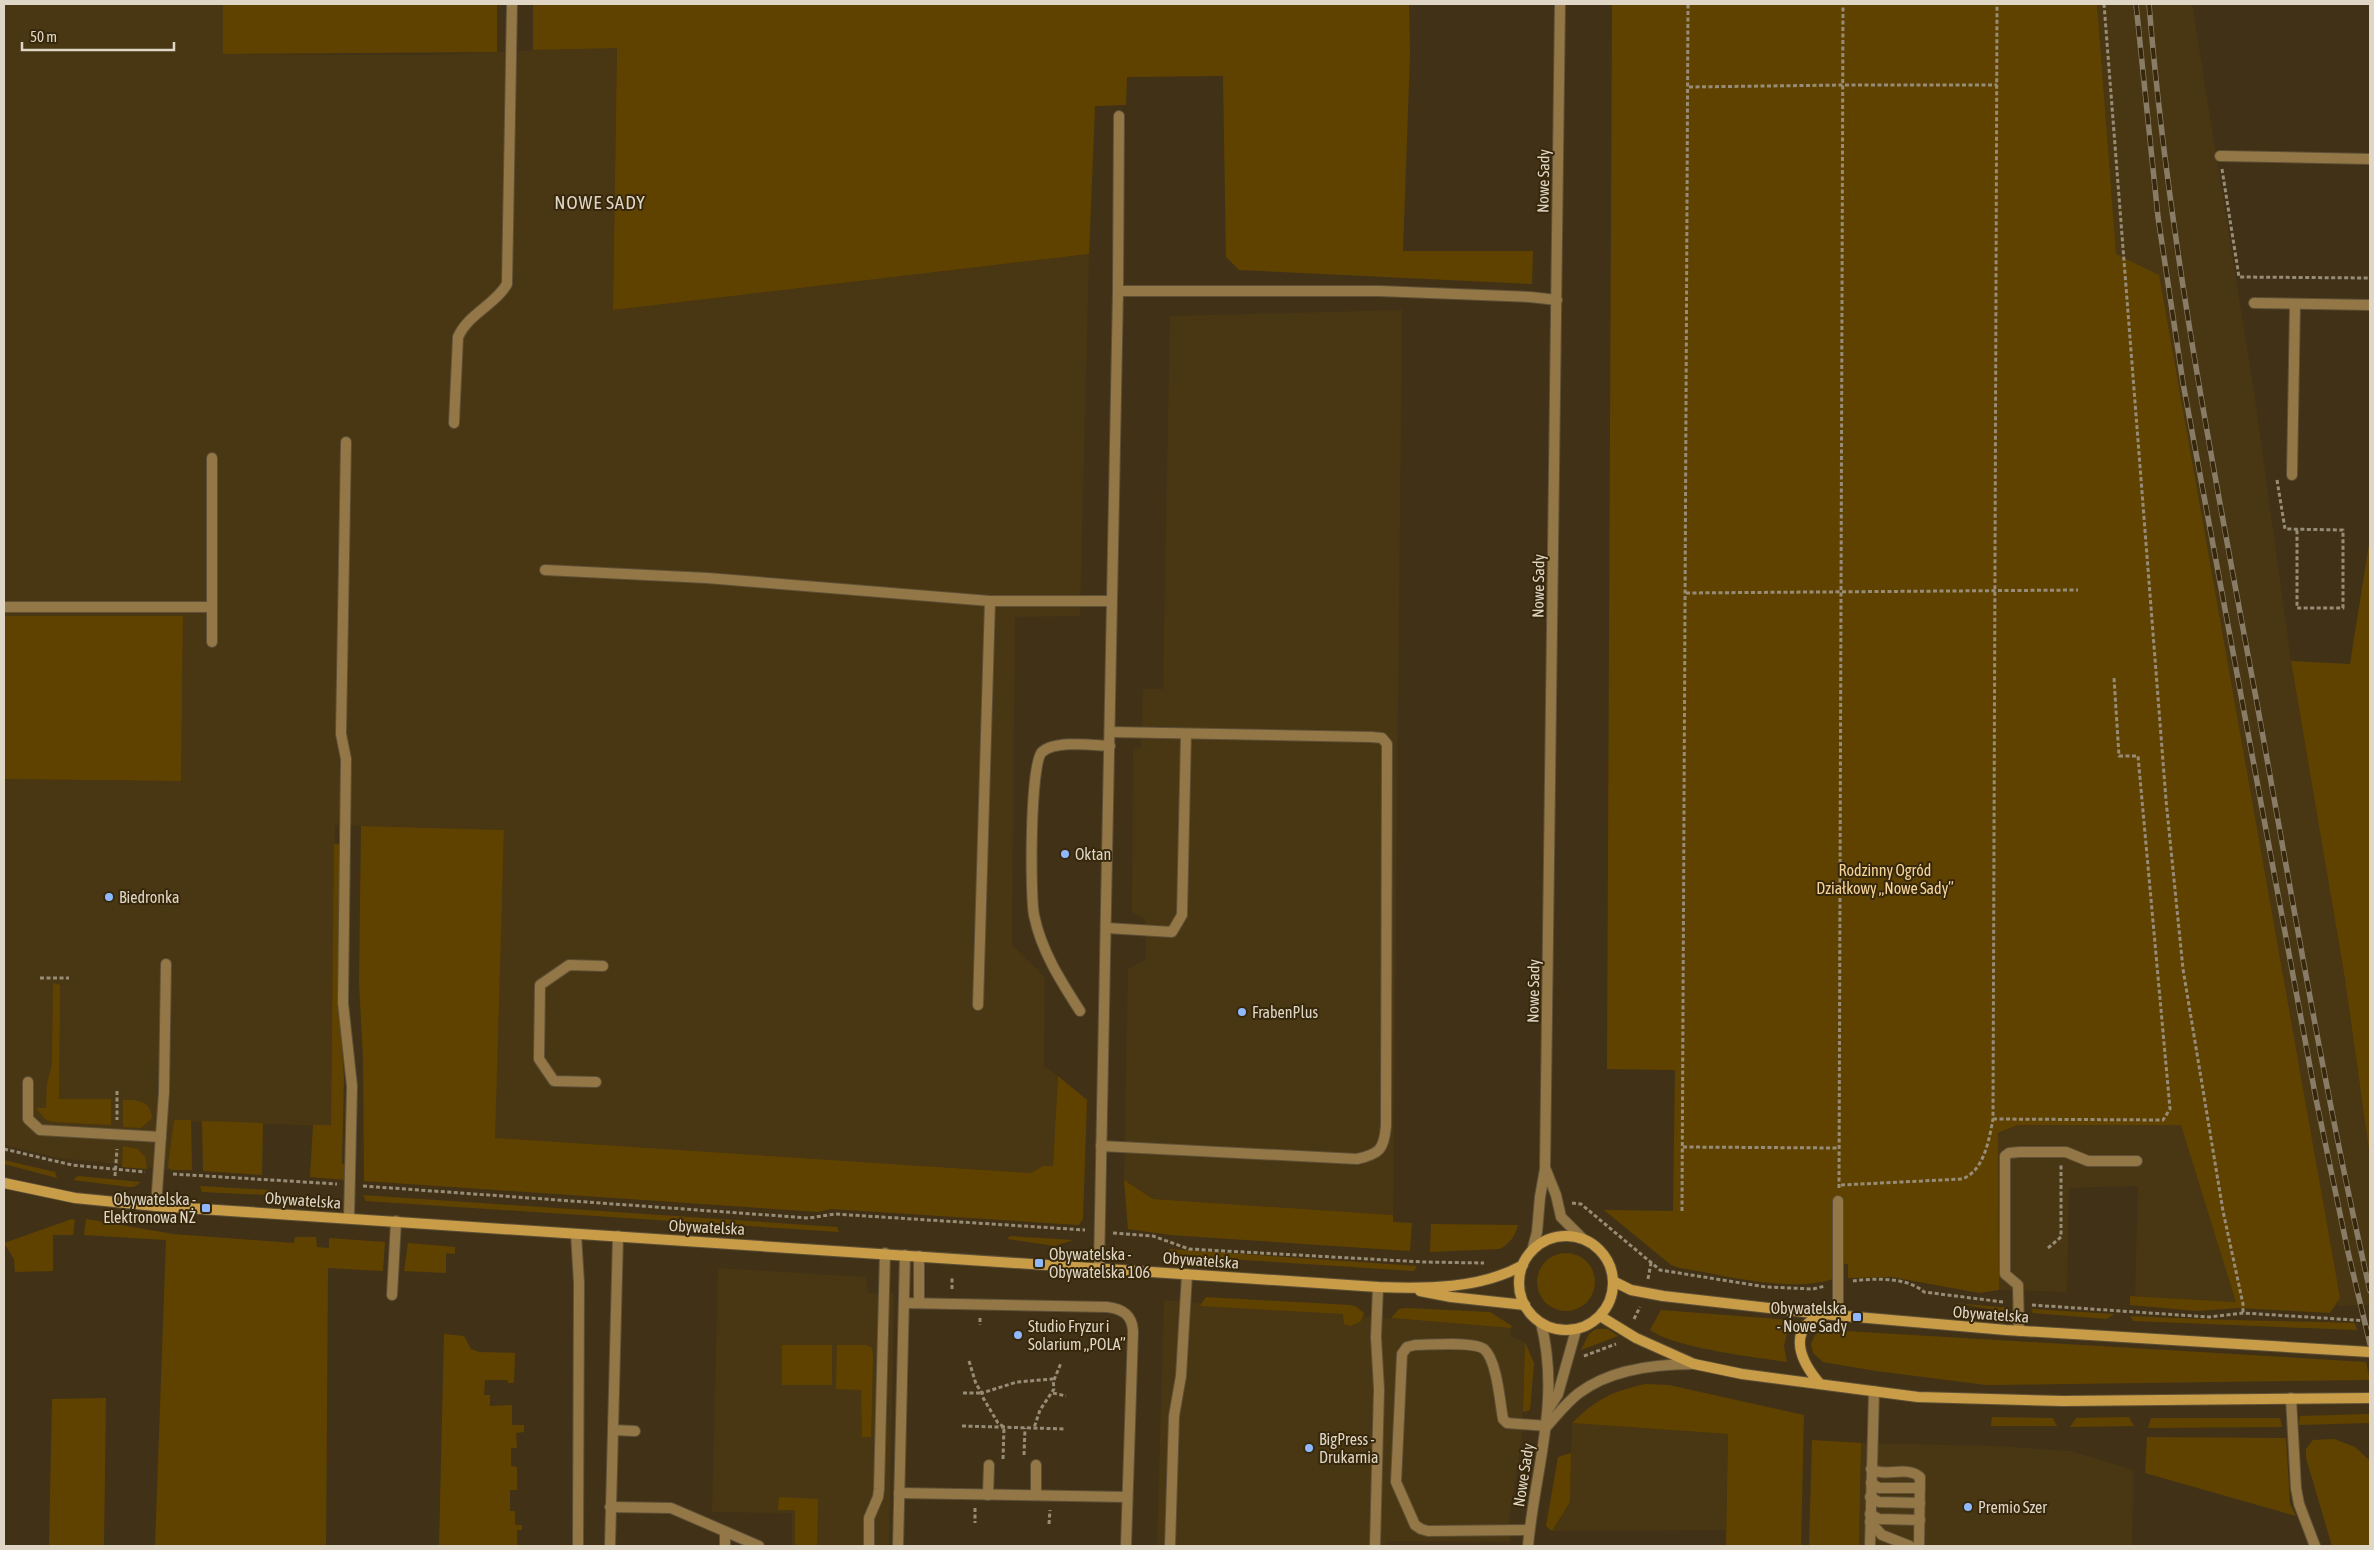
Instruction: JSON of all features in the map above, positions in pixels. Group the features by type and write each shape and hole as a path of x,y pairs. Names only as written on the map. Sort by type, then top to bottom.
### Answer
{"main road":[{"name":"Obywatelska","path":"4,1183 75,1198 156,1206 1099,1267 1378,1287 1409,1288 1492,1279 1523,1265"},
{"path":"1570,1236 1583,1239 1595,1246 1605,1256 1611,1268 1613,1281 1612,1295 1600,1316 1576,1330 1562,1330 1541,1323 1525,1305 1520,1292 1520,1278 1523,1265 1532,1251 1556,1237 1570,1236"},
{"name":"Obywatelska","path":"1613,1281 1631,1290 1664,1296 1838,1316 2019,1331 2370,1352"},
{"name":"Obywatelska","path":"1409,1288 1451,1297 1525,1305"},
{"path":"1820,1384 1805,1366 1799,1346 1806,1326 1813,1318 1822,1314"},
{"path":"1600,1316 1636,1338 1694,1364 1742,1374 1918,1397 2045,1400 2370,1398"}],"street":[{"path":"454,422 458,337 462,328 502,293 507,284 512,4"},
{"name":"Nowe Sady","path":"1532,1251 1537,1232 1545,1169 1560,4"},
{"path":"1099,1267 1107,928 1120,116"},
{"path":"2220,156 2370,159"},
{"path":"1118,291 1379,291 1530,297 1557,300"},
{"path":"2254,303 2370,305"},
{"path":"2292,475 2295,304"},
{"path":"346,442 341,734 346,759 343,1002 352,1086 349,1218"},
{"path":"212,458 212,642"},
{"path":"545,570 706,578 990,601 1111,601"},
{"path":"978,1004 990,601"},
{"path":"4,607 212,607"},
{"path":"1101,1146 1357,1159 1371,1156 1380,1150 1385,1140 1387,744 1382,738 1371,737 1110,732"},
{"path":"1107,928 1172,932 1182,916 1186,734"},
{"path":"1080,1010 1051,966 1034,914 1033,790 1038,758 1043,751 1066,745 1110,746"},
{"path":"156,1206 164,1092 166,964"},
{"path":"596,1082 554,1081 539,1059 540,986 569,965 603,966"},
{"path":"28,1082 28,1119 40,1130 161,1138"},
{"path":"2019,1331 2018,1285 2005,1274 2006,1156 2009,1153 2019,1152 2061,1152 2088,1161 2137,1161"},
{"name":"Nowe Sady","path":"1545,1169 1556,1194 1561,1217 1583,1239"},
{"path":"1838,1201 1838,1316"},
{"path":"392,1295 396,1221"},
{"path":"576,1234 579,1283 578,1546"},
{"path":"610,1546 618,1236"},
{"path":"869,1546 869,1518 878,1497 879,1489 885,1253"},
{"path":"898,1546 906,1255"},
{"path":"918,1303 919,1256"},
{"path":"1170,1546 1174,1416 1181,1376 1187,1274"},
{"path":"1375,1546 1379,1389 1376,1337 1378,1287"},
{"path":"904,1303 1108,1307 1120,1309 1126,1313 1133,1331 1126,1546"},
{"name":"Nowe Sady","path":"1528,1546 1549,1408 1548,1351 1541,1323"},
{"name":"Nowe Sady","path":"1549,1408 1558,1394 1576,1330"},
{"path":"1529,1530 1428,1531 1421,1530 1415,1525 1396,1482 1402,1354 1407,1347 1415,1345 1474,1345 1484,1349 1490,1358 1495,1375 1503,1419 1507,1423 1547,1426 1581,1392 1616,1375 1652,1366 1694,1364"},
{"path":"1870,1546 1874,1391"},
{"path":"2291,1398 2296,1488 2299,1504 2315,1546"},
{"path":"613,1430 635,1431"},
{"path":"988,1495 989,1465"},
{"path":"1036,1465 1036,1495"},
{"path":"1871,1468 1880,1472 1915,1472 1920,1477 1919,1546"},
{"path":"1871,1483 1879,1488 1920,1488"},
{"path":"899,1493 1127,1496"},
{"path":"1870,1497 1879,1502 1920,1502"},
{"path":"610,1507 671,1508 759,1546"},
{"path":"1870,1518 1920,1520"},
{"path":"1870,1518 1882,1536 1910,1546"},
{"path":"725,1532 725,1546"}],"path":[{"path":"1682,1210 1688,4"},
{"path":"1838,1201 1842,4"},
{"path":"1839,1185 1962,1179 1968,1177 1978,1166 1988,1146 1993,1119 1998,4"},
{"path":"2104,4 2166,800 2183,969 2223,1211 2243,1304 2243,1313"},
{"path":"1689,87 1997,85"},
{"path":"2220,156 2238,277 2370,278"},
{"path":"2292,475 2276,475 2285,529 2297,529 2343,530 2343,608 2297,608 2297,529"},
{"path":"1686,593 2078,590"},
{"path":"1993,1119 2163,1120 2170,1109 2138,756 2119,756 2114,678"},
{"path":"40,978 69,978"},
{"path":"1683,1147 1839,1148"},
{"path":"4,1149 72,1165 159,1173 809,1218 835,1214 1100,1232 1153,1236 1189,1248 1424,1262 1492,1263"},
{"path":"2048,1248 2061,1237 2061,1152"},
{"path":"1571,1203 1581,1204 1660,1270 1766,1287 1813,1289 1858,1280 1899,1281 1917,1286 1924,1292 1974,1300 2018,1304 2209,1317 2243,1313 2370,1321"},
{"path":"1631,1325 1640,1307"},
{"path":"1578,1356 1592,1353 1622,1339"},
{"path":"969,1361 976,1384 982,1393 981,1395 1004,1427 1004,1462"},
{"path":"1034,1428 1040,1410 1053,1393 1054,1380 1061,1363"},
{"path":"963,1394 982,1393 1017,1382 1054,1380"},
{"path":"1053,1393 1066,1396"},
{"path":"962,1426 1066,1429"},
{"path":"1024,1463 1025,1428"},
{"path":"975,1510 975,1523"},
{"path":"1049,1524 1050,1512"}],"shaded area":[{"path":"4,4 223,4 223,54 426,55 617,47 613,310 1089,254 1080,616 1015,617 1012,945 1045,977 1044,1066 1058,1076 1053,1166 1043,1166 1031,1173 494,1138 504,830 335,825 331,1126 174,1121 172,1170 59,1158 4,1145 4,779 181,781 183,616 4,616"},
{"path":"2097,4 2192,4 2254,391 2291,661 2345,979 2370,1157 2370,1305 2338,1306 2300,1124 2182,1125 2237,1302 2135,1296 2138,1186 2069,1188 2067,1292 1999,1290 1998,1134 2018,1125 2181,1125"},
{"path":"1402,310 1393,1215 1153,1199 1124,1180 1128,969 1146,959 1146,920 1132,912 1133,749 1141,748 1143,689 1163,689 1170,316"},
{"path":"718,1268 866,1277 868,1293 894,1293 889,1546 792,1546 792,1513 712,1512"},
{"path":"1164,1300 1511,1328 1510,1336 1525,1342 1522,1434 1509,1521 1510,1542 1387,1541 1387,1546 1157,1546"},
{"path":"1572,1423 1728,1434 1726,1530 1552,1531 1570,1502"},
{"path":"1861,1443 1996,1446 2071,1451 2134,1470 2132,1546 1859,1546"}],"green space":[{"path":"223,4 497,4 497,52 223,54"},
{"path":"533,4 1409,4 1410,54 1403,251 1533,251 1532,284 1239,270 1226,257 1223,76 1127,77 1126,105 1095,106 1089,254 613,310 617,48 533,50"},
{"name":"Rodzinny Ogród Działkowy „Nowe Sady”","path":"1612,4 2097,4 2116,254 2159,275 2340,1298 2330,1313 2239,1308 2197,1311 2130,1305 2130,1296 2236,1302 2181,1125 2018,1125 1998,1133 1999,1290 1979,1293 1892,1277 1848,1278 1848,1264 1833,1263 1833,1279 1816,1283 1798,1284 1778,1284 1680,1268 1671,1265 1604,1210 1673,1211 1675,1070 1607,1069"},
{"path":"2370,538 2370,1157 2345,979 2291,661 2350,664"},
{"path":"4,616 183,616 181,781 4,779"},
{"path":"361,826 504,830 495,1138 1031,1173 1043,1166 1053,1166 1058,1076 1087,1100 1083,1219 1079,1225 831,1209 818,1212 364,1181 363,1058 359,983"},
{"path":"334,844 339,844 339,1009 344,1078 342,1163 345,1165 345,1180 310,1177 313,1125 331,1125"},
{"path":"53,983 60,985 59,1099 111,1099 111,1125 52,1122 45,1119 36,1108 46,1108 47,1084 52,1064"},
{"path":"123,1100 134,1100 146,1104 152,1118 141,1128 123,1127"},
{"path":"174,1120 191,1120 192,1170 172,1170 168,1167"},
{"path":"202,1121 263,1123 262,1175 203,1171"},
{"path":"123,1146 138,1149 145,1157 147,1169 122,1167"},
{"path":"4,1160 55,1172 57,1178 4,1164"},
{"path":"78,1176 141,1182 134,1187 129,1187 73,1180"},
{"path":"1124,1180 1153,1199 1393,1215 1393,1222 1412,1223 1410,1251 1170,1235 1128,1229"},
{"path":"200,1186 271,1190 269,1195 202,1192"},
{"path":"363,1195 837,1227 839,1232 366,1201"},
{"path":"72,1219 75,1220 73,1235 53,1235 53,1271 15,1272 14,1259 4,1243"},
{"path":"86,1219 173,1234 294,1243 295,1237 316,1237 317,1247 329,1248 329,1238 385,1242 383,1271 328,1268 326,1546 155,1546 166,1240 84,1235"},
{"path":"1431,1224 1518,1225 1512,1239 1499,1249 1430,1252"},
{"path":"1010,1236 1073,1240 1055,1246 1007,1239"},
{"path":"408,1243 455,1247 455,1254 446,1253 446,1273 404,1271"},
{"path":"1170,1249 1417,1266 1414,1271 1166,1255"},
{"path":"1566,1253 1577,1255 1590,1266 1595,1282 1593,1293 1582,1306 1566,1311 1555,1309 1542,1298 1537,1282 1539,1271 1550,1258"},
{"path":"1206,1297 1350,1305 1355,1306 1364,1313 1361,1321 1351,1326 1344,1324 1343,1314 1200,1306"},
{"path":"1955,1303 2010,1308 2001,1311"},
{"path":"1399,1309 1490,1312 1512,1326 1511,1328 1391,1318"},
{"path":"2031,1309 2114,1314 2107,1319 2033,1313"},
{"path":"1661,1310 1790,1320 1784,1346 1787,1362 1696,1347 1662,1336 1650,1330"},
{"path":"2130,1316 2355,1323 2357,1330 2133,1321"},
{"path":"1596,1329 1608,1329 1618,1336 1581,1350 1589,1334"},
{"path":"1821,1331 2366,1362 2370,1380 1986,1385 1876,1371 1823,1362 1813,1353 1811,1344 1815,1335"},
{"path":"444,1334 464,1336 471,1349 479,1352 515,1353 514,1383 508,1383 508,1380 485,1380 484,1395 490,1395 490,1406 512,1405 512,1425 524,1425 524,1432 516,1433 517,1448 511,1448 511,1466 517,1467 517,1490 510,1490 510,1511 515,1511 515,1525 522,1525 522,1530 517,1530 517,1546 439,1546"},
{"path":"1525,1342 1534,1363 1530,1410 1523,1412"},
{"path":"782,1345 832,1345 832,1385 782,1385"},
{"path":"837,1345 866,1345 872,1348 871,1437 862,1437 861,1390 836,1389"},
{"path":"1646,1384 1669,1385 1804,1415 1801,1546 1726,1546 1728,1434 1572,1423 1589,1408 1606,1397"},
{"path":"106,1398 104,1546 49,1546 52,1399"},
{"path":"2370,1414 2370,1423 2299,1425 2300,1416"},
{"path":"1992,1417 2053,1418 2057,1426 1991,1426"},
{"path":"2129,1417 2134,1426 2070,1427 2076,1418"},
{"path":"2151,1418 2280,1418 2282,1427 2148,1428"},
{"path":"2147,1437 2286,1438 2290,1504 2296,1516 2145,1473"},
{"path":"2334,1439 2355,1447 2370,1461 2370,1546 2332,1546 2306,1458 2306,1449 2313,1440"},
{"path":"1812,1440 1861,1443 1859,1546 1809,1546"},
{"path":"1571,1453 1570,1502 1552,1531 1546,1526 1558,1457"},
{"path":"779,1497 818,1499 817,1546 795,1546 795,1510 778,1510"}],"railway":[{"path":"2136,4 2158,217 2183,383 2316,1099 2348,1252 2370,1344"},
{"path":"2149,4 2157,92 2168,179 2208,439 2338,1144 2370,1291"}],"place":[{"name":"Oktan","path":"1065,854"},
{"name":"Biedronka","path":"109,897"},
{"name":"FrabenPlus","path":"1242,1012"},
{"name":"Obywatelska - Elektronowa NŻ","path":"206,1208"},
{"name":"Obywatelska - Obywatelska 106","path":"1039,1263"},
{"name":"Obywatelska - Nowe Sady","path":"1857,1317"},
{"name":"Studio Fryzur i Solarium „POLA”","path":"1018,1335"},
{"name":"BigPress - Drukarnia","path":"1309,1448"},
{"name":"Premio Szer","path":"1968,1507"}],"district":[{"name":"NOWE SADY","path":"600,202"}]}
